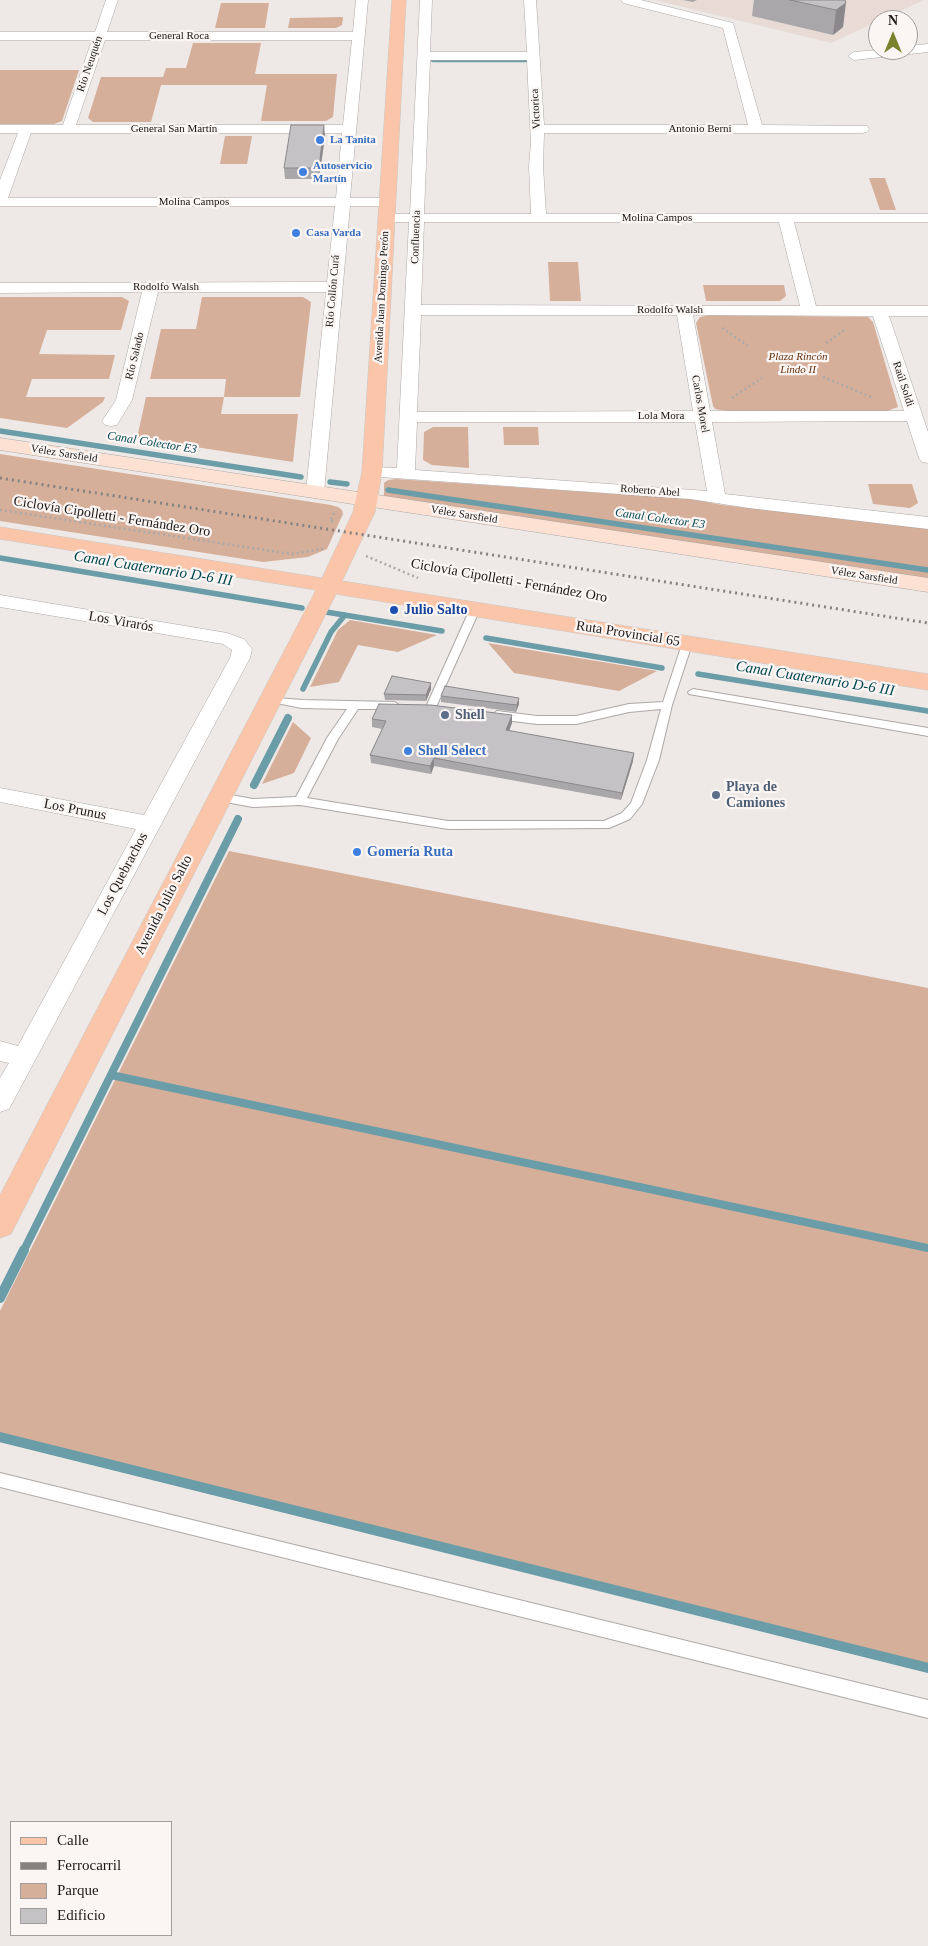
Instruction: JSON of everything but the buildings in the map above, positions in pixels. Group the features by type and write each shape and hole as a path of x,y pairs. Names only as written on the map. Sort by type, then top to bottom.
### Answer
{"main road":[{"name":"Avenida Juan Domingo Perón","path":"328,586 367,500 372,472 399,0"},
{"name":"Ruta Provincial 65","path":"0,533 928,682"},
{"name":"Avenida Julio Salto","path":"0,1225 328,586"}],"street":[{"name":"Río Neuquén","path":"68,129 112,0"},
{"name":"Río Collón Curá","path":"315,492 333,287 362,0"},
{"name":"Confluencia","path":"406,474 426,0"},
{"name":"Victorica","path":"530,0 538,130 536,166 539,218"},
{"path":"627,0 728,26 756,129"},
{"name":"General Roca","path":"0,36 358,36"},
{"path":"854,56 928,48"},
{"path":"424,56 534,56"},
{"name":"General San Martín","path":"0,129 349,129"},
{"path":"0,201 26,129"},
{"name":"Antonio Berni","path":"538,130 862,129"},
{"name":"Molina Campos","path":"0,201 342,202 387,210 417,218 928,218"},
{"path":"785,218 809,310"},
{"name":"Rodolfo Walsh","path":"0,288 333,287"},
{"name":"Río Salado","path":"111,421 124,400 151,288"},
{"name":"Rodolfo Walsh","path":"413,310 928,310"},
{"name":"Carlos Morel","path":"684,310 717,498"},
{"name":"Raúl Soldi","path":"879,310 928,458"},
{"name":"Lola Mora","path":"408,416 914,416"},
{"name":"Vélez Sarsfield","path":"0,444 928,585"},
{"name":"Roberto Abel","path":"372,472 681,493 928,523"},
{"name":"Los Virarós","path":"0,601 227,639 240,646"},
{"name":"Los Quebrachos","path":"0,1102 240,658 242,649 240,646"},
{"name":"Los Prunus","path":"0,795 150,824"},
{"path":"0,1051 24,1057"}],"lane":[{"path":"431,707 475,610"},
{"path":"220,797 253,803 300,801 448,825 605,825 626,816 636,804 653,760 687,644"},
{"path":"693,692 928,732"},
{"path":"270,699 302,704 402,706"},
{"path":"300,801 333,738 355,705"},
{"path":"489,714 537,720 576,720 629,708 668,705"},
{"path":"0,1480 928,1709"}],"path":[{"path":"716,324 748,346"},
{"path":"826,342 846,328"},
{"path":"823,377 874,398"},
{"path":"730,400 762,378"},
{"name":"Ciclovía Cipolletti - Fernández Oro","path":"0,510 292,554 322,548 377,560 404,574 422,579"}],"shaded area":[{"path":"655,0 924,0 902,10 868,10 868,26 831,43"}],"green space":[{"path":"221,3 269,3 265,28 215,28"},
{"path":"343,17 342,25 336,28 288,28 290,18"},
{"path":"193,43 261,43 255,74 337,74 333,117 326,121 261,121 267,85 161,85 151,122 93,122 88,118 101,77 163,77 166,68 186,68"},
{"path":"0,70 79,70 62,121 54,124 0,124"},
{"path":"225,136 252,136 247,164 220,164"},
{"path":"869,178 885,178 896,210 880,210"},
{"path":"548,262 578,262 581,301 550,301"},
{"path":"703,285 784,285 786,296 780,301 706,301"},
{"path":"0,297 122,297 129,301 121,330 47,330 39,354 115,355 109,379 32,379 26,397 105,397 103,402 67,428 0,418"},
{"path":"202,297 303,297 311,302 300,397 224,397 226,379 150,379 161,329 196,329"},
{"name":"Plaza Rincón Lindo II","path":"710,315 868,317 873,322 898,407 887,411 726,411 715,409 696,323 700,317"},
{"path":"146,397 224,397 221,414 298,414 293,462 137,438"},
{"path":"433,427 468,427 469,468 432,465 423,460 424,432"},
{"path":"503,427 538,427 539,445 504,445"},
{"path":"0,454 331,505 342,510 343,514 327,549 308,557 263,562 0,521"},
{"path":"388,480 692,499 722,505 928,528 928,578 390,499 384,496 384,483"},
{"path":"868,484 912,484 918,503 910,508 873,504"},
{"path":"350,620 437,635 398,652 358,645 339,682 310,687 338,630"},
{"path":"488,643 657,671 619,691 514,673"},
{"path":"293,722 311,738 294,773 262,784"},
{"path":"229,851 928,988 928,1664 0,1433 0,1311"}],"waterway":[{"path":"433,60 534,60"},
{"name":"Canal Colector E3","path":"0,431 301,477"},
{"name":"Canal Colector E3","path":"330,482 347,484"},
{"name":"Canal Colector E3","path":"388,490 928,570"},
{"name":"Canal Cuaternario D-6 III","path":"0,558 302,608"},
{"name":"Canal Cuaternario D-6 III","path":"326,612 345,615"},
{"path":"303,689 331,632 345,615"},
{"name":"Canal Cuaternario D-6 III","path":"345,615 442,631"},
{"name":"Canal Cuaternario D-6 III","path":"486,638 662,668"},
{"name":"Canal Cuaternario D-6 III","path":"698,674 928,711"},
{"path":"254,785 288,718"},
{"path":"23,1252 238,819"},
{"path":"111,1075 928,1248"},
{"path":"0,1298 23,1252"},
{"path":"0,1437 928,1668"}],"railway":[{"path":"0,478 928,623"}],"place":[{"name":"La Tanita","path":"320,140"},
{"name":"Autoservicio Martín","path":"303,172"},
{"name":"Casa Varda","path":"296,233"},
{"name":"Julio Salto","path":"394,610"},
{"name":"Shell","path":"445,715"},
{"name":"Shell Select","path":"408,751"},
{"name":"Playa de Camiones","path":"716,795"},
{"name":"Gomería Ruta","path":"357,852"}]}
